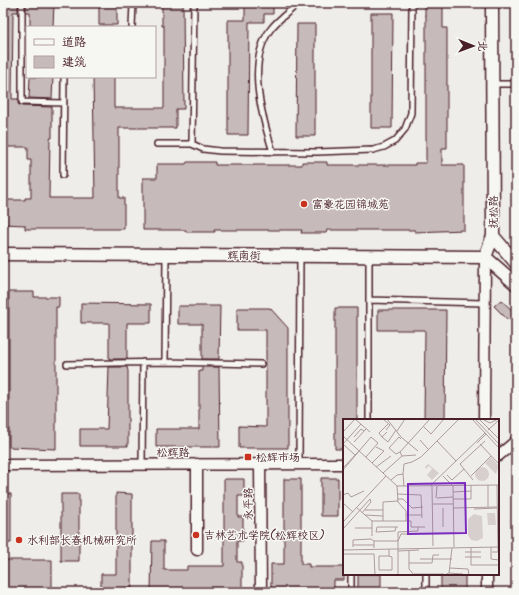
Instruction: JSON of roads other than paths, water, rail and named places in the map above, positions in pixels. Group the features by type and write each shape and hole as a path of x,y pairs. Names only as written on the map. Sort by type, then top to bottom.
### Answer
{"street":[{"name":"抚松路","path":"484,419 485,257 494,236 492,3"},
{"path":"494,236 516,263"},
{"name":"辉南街","path":"3,254 485,257"},
{"path":"485,257 516,284"},
{"path":"499,455 516,441"},
{"path":"197,464 197,550"},
{"name":"永平路","path":"260,464 261,592"},
{"name":"松辉路","path":"3,465 343,464"},
{"path":"487,575 487,592"}],"lane":[{"path":"22,3 22,102 64,102"},
{"path":"132,26 133,3"},
{"path":"192,144 194,3"},
{"path":"273,152 262,117 258,88 259,63 263,42 270,29 299,3"},
{"path":"157,144 192,144 204,150 273,152 373,150 384,147 395,141 405,128 411,112 412,3"},
{"path":"63,174 64,78"},
{"path":"492,84 516,84"},
{"path":"165,362 166,255"},
{"path":"298,464 300,255"},
{"path":"368,256 369,419"},
{"path":"369,300 484,303"},
{"path":"142,464 143,362"},
{"path":"67,364 165,362 261,364"},
{"path":"351,575 351,592"},
{"path":"426,575 426,592"}],"place":[{"name":"富豪花园锦城苑","path":"304,204"},
{"name":"松辉市场","path":"248,457"},
{"name":"吉林艺术学院(松辉校区)","path":"196,535"},
{"name":"水利部长春机械研究所","path":"19,540"}]}
